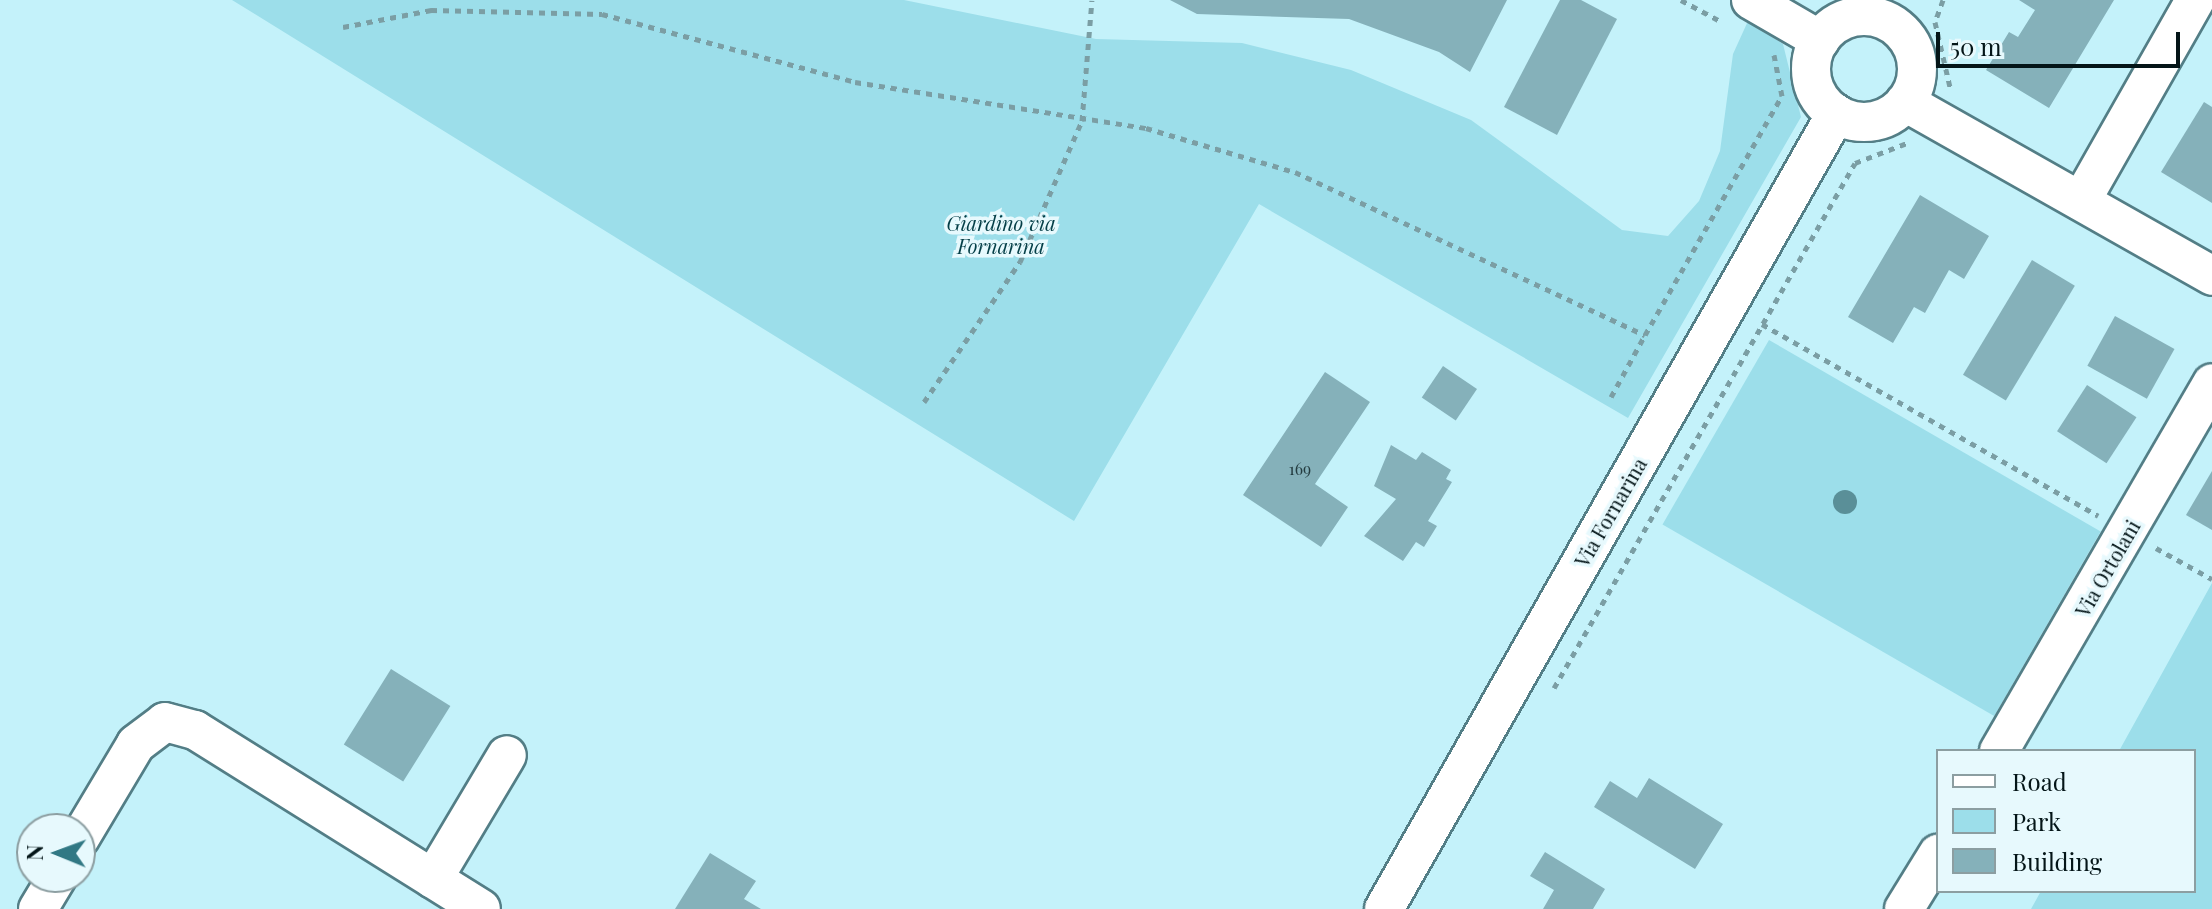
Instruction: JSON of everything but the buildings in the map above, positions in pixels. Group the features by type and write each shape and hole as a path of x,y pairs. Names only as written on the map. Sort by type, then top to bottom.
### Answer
{"street":[{"path":"1751,0 1820,40"},
{"path":"2081,201 2195,0"},
{"path":"1894,11 1915,58 1905,102 1866,122 1836,114 1811,72 1820,40 1858,16 1894,11"},
{"path":"1905,102 2212,276"},
{"name":"Via Fornarina","path":"1384,909 1836,114"},
{"name":"Via Ortolani","path":"2000,749 2212,383"},
{"path":"95,813 136,744 165,722 195,730 481,909"},
{"path":"433,879 507,755"},
{"path":"1904,909 1936,857"}],"path":[{"path":"924,402 1020,262 1082,121 1092,0"},
{"path":"1544,704 1855,163 1894,144 1931,143 1944,123 1954,100 1937,51 1935,22 1943,0"},
{"path":"343,27 431,10 602,14 855,82 1082,121 1146,128 1295,172 1645,335"},
{"path":"1611,397 1782,96 1772,49 1786,20"},
{"path":"1762,324 2212,579"}],"green space":[{"name":"Giardino via Fornarina","path":"232,0 904,0 1096,39 1242,43 1351,70 1471,120 1622,230 1668,236 1699,201 1720,151 1733,54 1748,21 1783,44 1801,117 1628,418 1259,204 1074,521"},
{"path":"1769,340 2101,532 1994,716 1662,524"},
{"path":"2212,583 2212,909 2031,909 2040,893 2196,893 2196,749 2120,749"}]}
